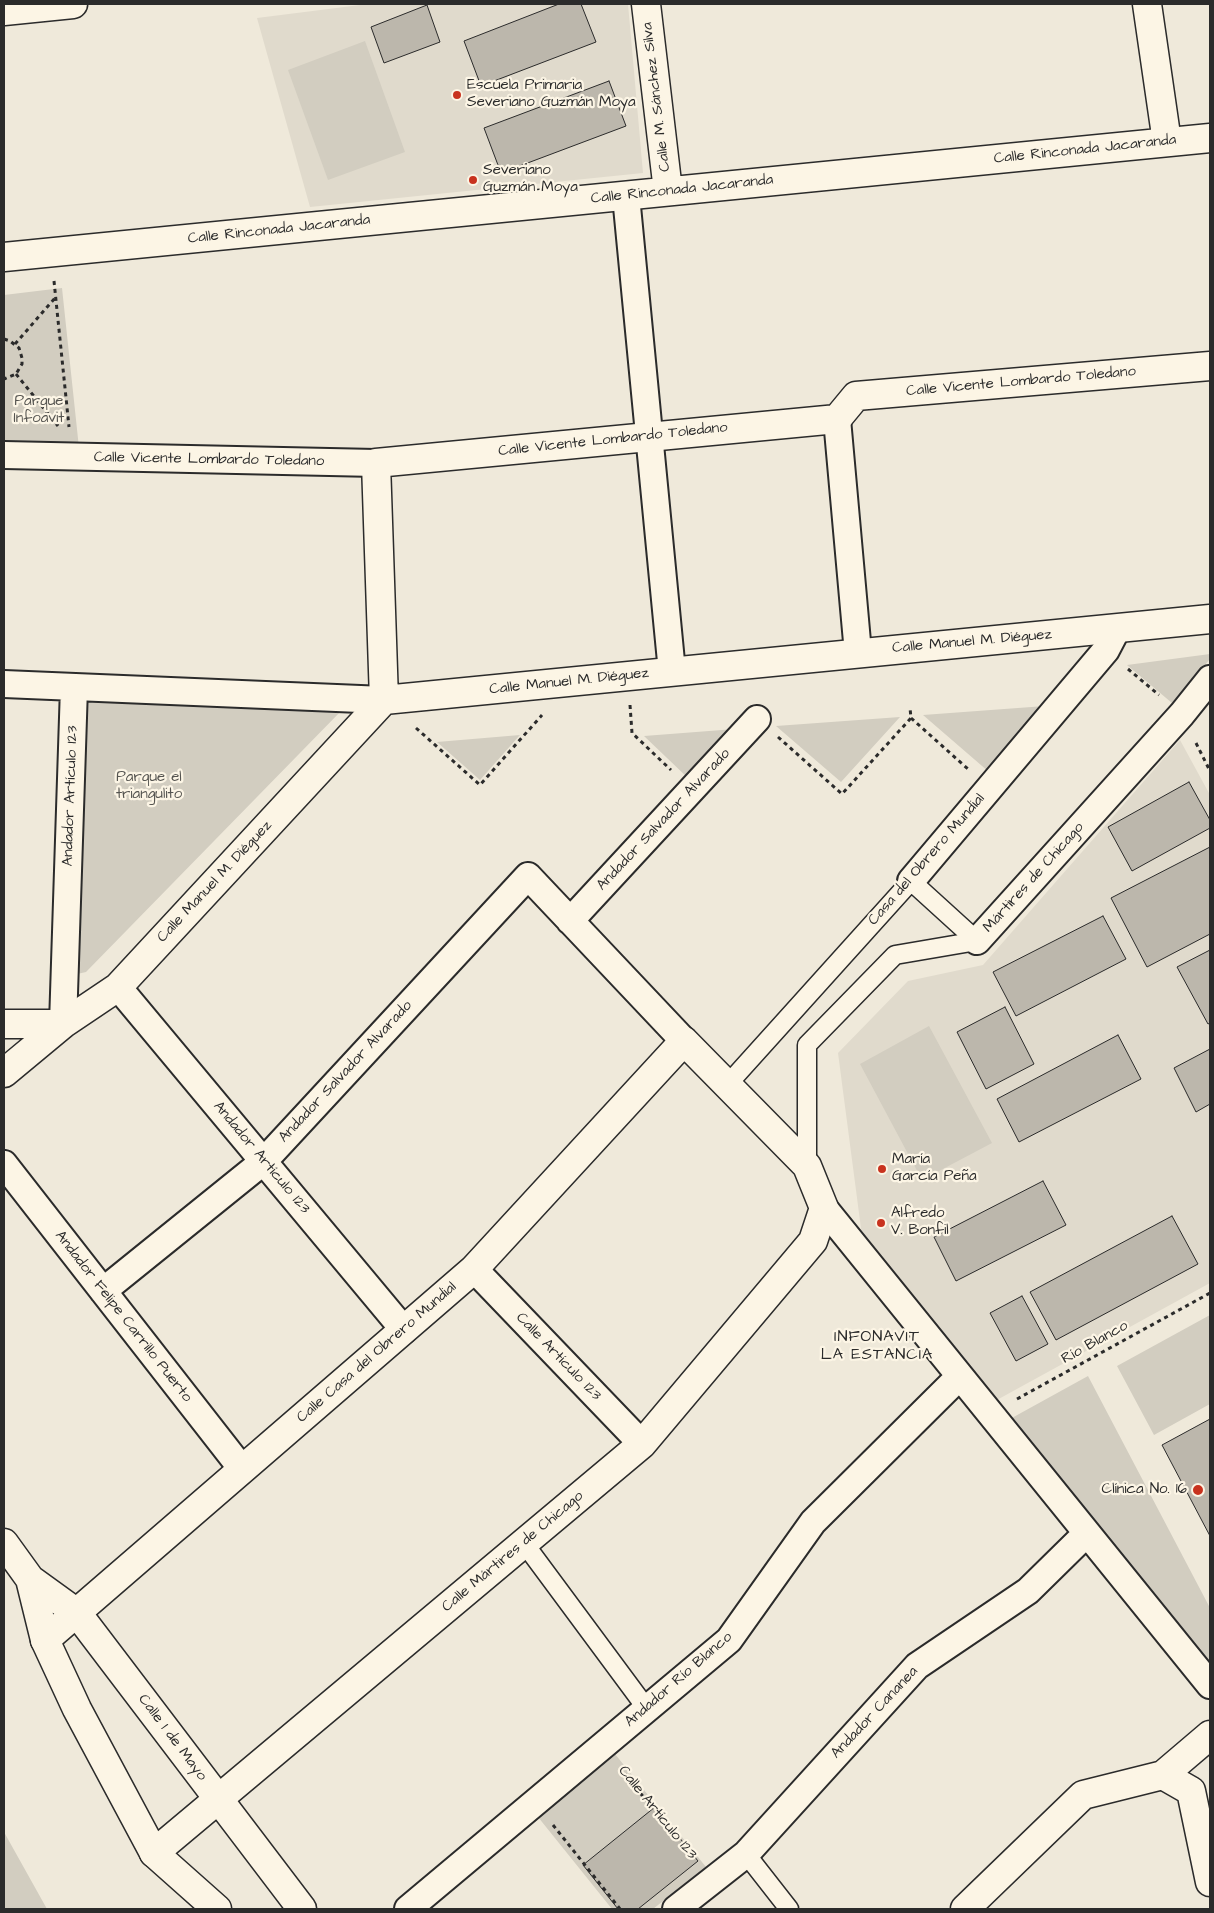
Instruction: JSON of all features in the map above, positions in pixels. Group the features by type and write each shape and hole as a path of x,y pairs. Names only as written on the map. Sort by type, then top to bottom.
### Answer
{"street":[{"path":"4,11 73,4"},
{"name":"Calle M. Sánchez Silva","path":"646,4 668,191"},
{"path":"1147,4 1167,142"},
{"name":"Calle Rinconada Jacaranda","path":"4,257 1210,138"},
{"path":"626,196 672,672"},
{"name":"Calle Vicente Lombardo Toledano","path":"4,455 72,450 376,463 837,418 856,396 1210,366"},
{"path":"837,418 858,654"},
{"path":"4,684 384,700 376,463"},
{"name":"Calle Manuel M. Diéguez","path":"4,1073 63,1024 118,987 384,700 858,654 1112,640 1210,619"},
{"name":"Casa del Obrero Mundial","path":"911,881 1112,640"},
{"name":"Mártires de Chicago","path":"977,941 1182,714 1210,679"},
{"name":"Andador Artículo 123","path":"63,1024 74,687"},
{"name":"Andador Salvador Alvarado","path":"570,921 757,718"},
{"name":"Andador Salvador Alvarado","path":"103,1291 264,1161 528,876 684,1041 807,1166 824,1208"},
{"name":"Andador Artículo 123","path":"118,987 404,1330"},
{"path":"4,1024 63,1024"},
{"name":"Calle Casa del Obrero Mundial","path":"45,1640 474,1269 684,1041"},
{"name":"Andador Felipe Carrillo Puerto","path":"4,1164 242,1469"},
{"path":"824,1208 1210,1685"},
{"name":"Calle Mártires de Chicago","path":"154,1853 642,1444 813,1241 824,1208"},
{"name":"Calle Artículo 123","path":"474,1269 642,1444"},
{"name":"Andador Río Blanco","path":"408,1909 729,1640 812,1522 960,1376"},
{"name":"Andador Cananea","path":"676,1909 746,1854 917,1666 1028,1591 1087,1533"},
{"name":"Calle 1 de Mayo","path":"4,1544 30,1579 77,1613 302,1909"},
{"name":"Calle 1 de Mayo","path":"30,1579 45,1640 77,1710 154,1853 217,1909"},
{"path":"965,1909 1083,1794 1163,1775 1210,1735"},
{"path":"1163,1775 1191,1791 1210,1882"}],"lane":[{"path":"911,881 977,941"},
{"name":"Casa del Obrero Mundial","path":"728,1084 911,881"},
{"name":"Mártires de Chicago","path":"807,1166 807,1045 895,955 977,941"},
{"path":"524,1543 646,1710"},
{"path":"746,1854 789,1909"}],"path":[{"path":"50,252 72,450"},
{"path":"15,344 55,298"},
{"path":"4,340 15,344 22,353 22,364 16,374 4,379"},
{"path":"16,374 72,450"},
{"path":"1112,640 1182,714"},
{"path":"629,676 632,733 691,790"},
{"path":"384,700 480,785 572,681"},
{"path":"757,718 842,794 910,718 910,708"},
{"path":"910,718 990,788"},
{"name":"Río Blanco","path":"990,1414 1210,1293"},
{"name":"Calle Artículo 123","path":"603,1746 711,1881"},
{"path":"535,1803 620,1909"}],"shaded area":[{"name":"Escuela Primaria Severiano Guzmán Moya","path":"368,4 628,4 643,173 310,207 257,18"},
{"path":"1180,740 1210,795 1210,1283 995,1401 862,1236 838,1053 908,981 983,965"}],"green space":[{"path":"365,41 405,152 328,180 288,70"},
{"name":"Parque Infoavit","path":"62,288 79,448 4,445 4,295"},
{"path":"1210,654 1210,659 1172,703 1127,665"},
{"name":"Parque el triangulito","path":"68,699 342,710 86,972 55,979"},
{"path":"1045,706 989,772 923,715"},
{"path":"900,717 841,782 776,726"},
{"path":"735,729 689,779 644,736"},
{"path":"520,735 480,780 437,742"},
{"path":"929,1026 992,1143 922,1180 860,1064"},
{"path":"1210,1315 1210,1404 1154,1435 1117,1366"},
{"path":"1088,1376 1210,1608 1210,1668 1010,1419"},
{"path":"615,1754 706,1867 653,1909 612,1909 538,1817"},
{"path":"4,1832 47,1909 4,1909"}],"building":[{"path":"559,4 581,4 596,42 481,86 464,41"},
{"path":"427,5 440,42 384,63 371,27"},
{"path":"609,81 626,126 501,173 484,128"},
{"path":"1189,782 1210,820 1210,828 1132,871 1108,827"},
{"path":"1210,847 1210,934 1147,967 1111,898"},
{"path":"1103,916 1126,959 1016,1016 993,972"},
{"path":"1210,950 1210,1023 1208,1024 1177,967"},
{"path":"1005,1007 1034,1064 986,1089 957,1032"},
{"path":"1118,1035 1141,1079 1019,1142 997,1099"},
{"path":"1210,1049 1210,1104 1196,1112 1174,1068"},
{"path":"1043,1181 1066,1225 956,1281 934,1237"},
{"path":"1172,1216 1198,1264 1056,1340 1030,1292"},
{"path":"1022,1296 1048,1344 1016,1361 990,1313"},
{"name":"Clínica No. 16","path":"1210,1419 1210,1536 1162,1445"},
{"path":"655,1807 698,1861 638,1909 618,1909 583,1865"}],"place":[{"name":"Escuela Primaria Severiano Guzmán Moya","path":"457,95"},
{"name":"Severiano Guzmán Moya","path":"473,180"},
{"name":"María García Peña","path":"882,1169"},
{"name":"Alfredo V. Bonfil","path":"881,1223"},
{"name":"Clínica No. 16","path":"1198,1490"}],"district":[{"name":"INFONAVIT LA ESTANCIA","path":"877,1347"}]}
